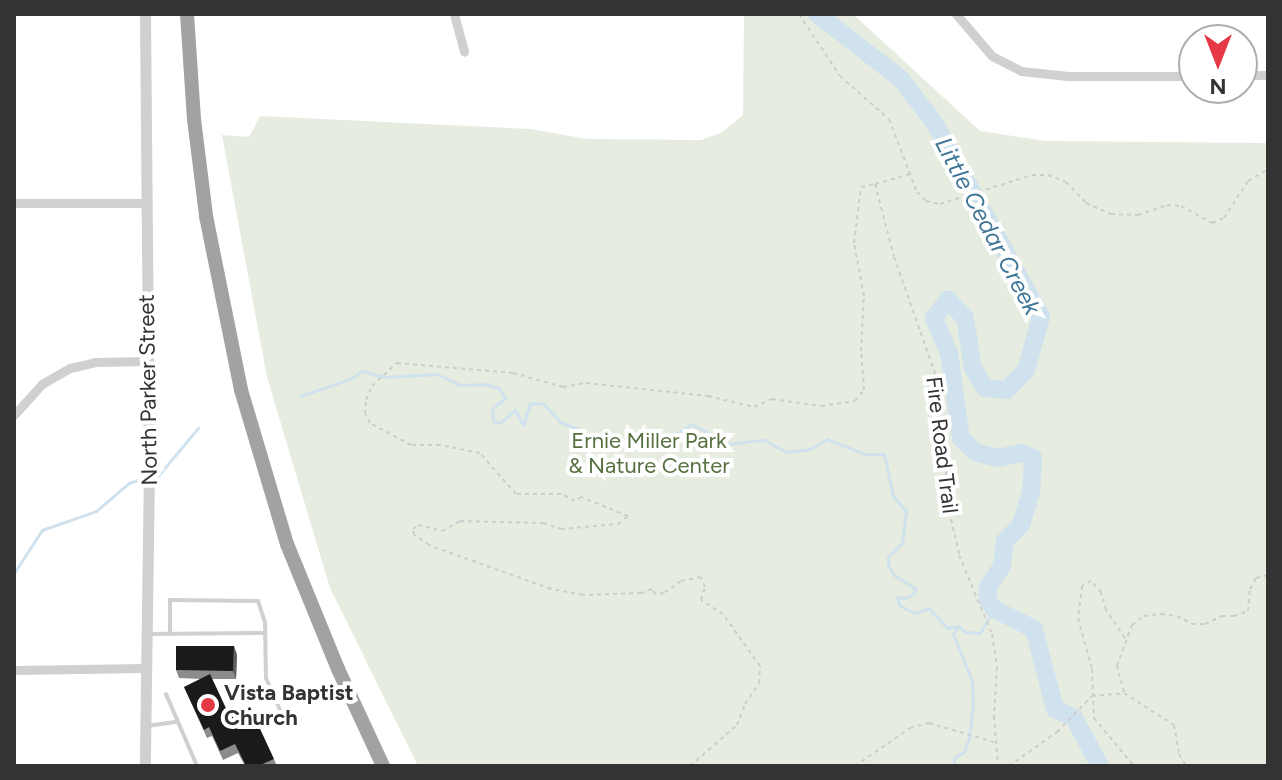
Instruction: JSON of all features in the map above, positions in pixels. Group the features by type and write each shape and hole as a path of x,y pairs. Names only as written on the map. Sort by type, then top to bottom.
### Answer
{"highway":[{"path":"187,14 194,119 206,216 241,390 287,544 383,766"}],"street":[{"name":"North Parker Street","path":"145,14 148,361 145,766"},
{"path":"454,14 464,52"},
{"path":"956,14 992,56 1021,71 1068,76 1178,76"},
{"path":"14,203 145,203"},
{"path":"14,415 42,384 70,368 95,362 148,361"},
{"path":"14,670 145,668"}],"lane":[{"path":"170,634 170,600 258,601 265,633 266,678 287,726"},
{"path":"145,634 265,633"},
{"path":"166,694 197,766"},
{"path":"145,726 177,722"}],"path":[{"path":"799,14 840,76 889,119 917,192 926,201 940,204 1032,175 1048,175 1066,182 1086,203 1111,214 1138,215 1167,205 1181,206 1212,223 1224,218 1248,181 1268,169"},
{"path":"690,766 737,725 745,704 759,683 760,666 723,614 701,600 705,587 701,577 681,581 664,593 655,594 652,589 641,593 583,595 551,589 429,545 414,535 413,529 418,525 442,531 460,521 543,523 561,529 618,524 628,516 581,497 575,501 561,494 516,494 480,453 440,445 411,445 370,423 365,414 366,400 372,386 397,363 513,373 563,387 586,383 708,396 754,407 772,399 821,406 855,401 864,390 861,351 864,296 854,243 861,187 910,174"},
{"name":"Fire Road Trail","path":"875,184 894,257 936,376 951,519 964,574 990,628 997,667 995,742 998,766"},
{"path":"1124,693 1117,666 1132,625 1144,616 1177,616 1192,624 1248,611 1250,589 1256,578 1268,575"},
{"path":"1125,638 1106,610 1101,592 1091,581 1082,586 1078,618 1090,656 1094,718 1111,740 1129,756 1134,766"},
{"path":"1009,766 1057,732 1092,696 1124,693 1174,725 1179,754 1186,766"},
{"path":"855,766 910,728 929,723 960,735 995,742"}],"green space":[{"name":"Ernie Miller Park & Nature Center","path":"744,14 853,14 980,131 1045,141 1268,143 1268,766 418,766 330,588 267,377 222,135 249,137 260,116 529,129 588,139 701,140 721,133 743,115"}],"building":[{"path":"176,646 234,646 233,671 176,670"},
{"name":"Vista Baptist Church","path":"210,674 230,717 250,707 274,759 258,766 246,766 235,744 220,751 209,727 204,730 184,687"}],"waterway":[{"name":"Little Cedar Creek","path":"817,14 901,79 935,124 1041,317 1026,370 1007,390 985,388 973,368 965,318 948,300 934,318 949,353 961,438 975,452 998,458 1021,453 1033,458 1031,492 1021,525 1005,541 1002,566 988,587 988,600 994,609 1034,629 1055,709 1074,718 1100,766"},
{"path":"300,396 350,379 362,371 384,377 437,374 460,385 483,384 499,388 505,398 492,409 493,421 500,423 515,410 523,425 530,403 544,404 560,422 583,431 591,439 616,447 630,435 662,442 692,424 729,444 764,440 787,452 810,449 827,439 865,454 884,454 893,496 906,511 902,543 888,557 888,565 894,575 915,588 914,593 906,598 897,597 899,605 914,613 929,608 947,628 959,626 965,632 980,633 994,609"},
{"path":"157,477 198,428"},
{"path":"14,573 42,530 96,511 129,483 141,479"},
{"path":"954,766 954,758 964,752 969,738 973,705 972,681 953,634 958,627"}],"place":[{"name":"Vista Baptist Church","path":"208,705"}]}
